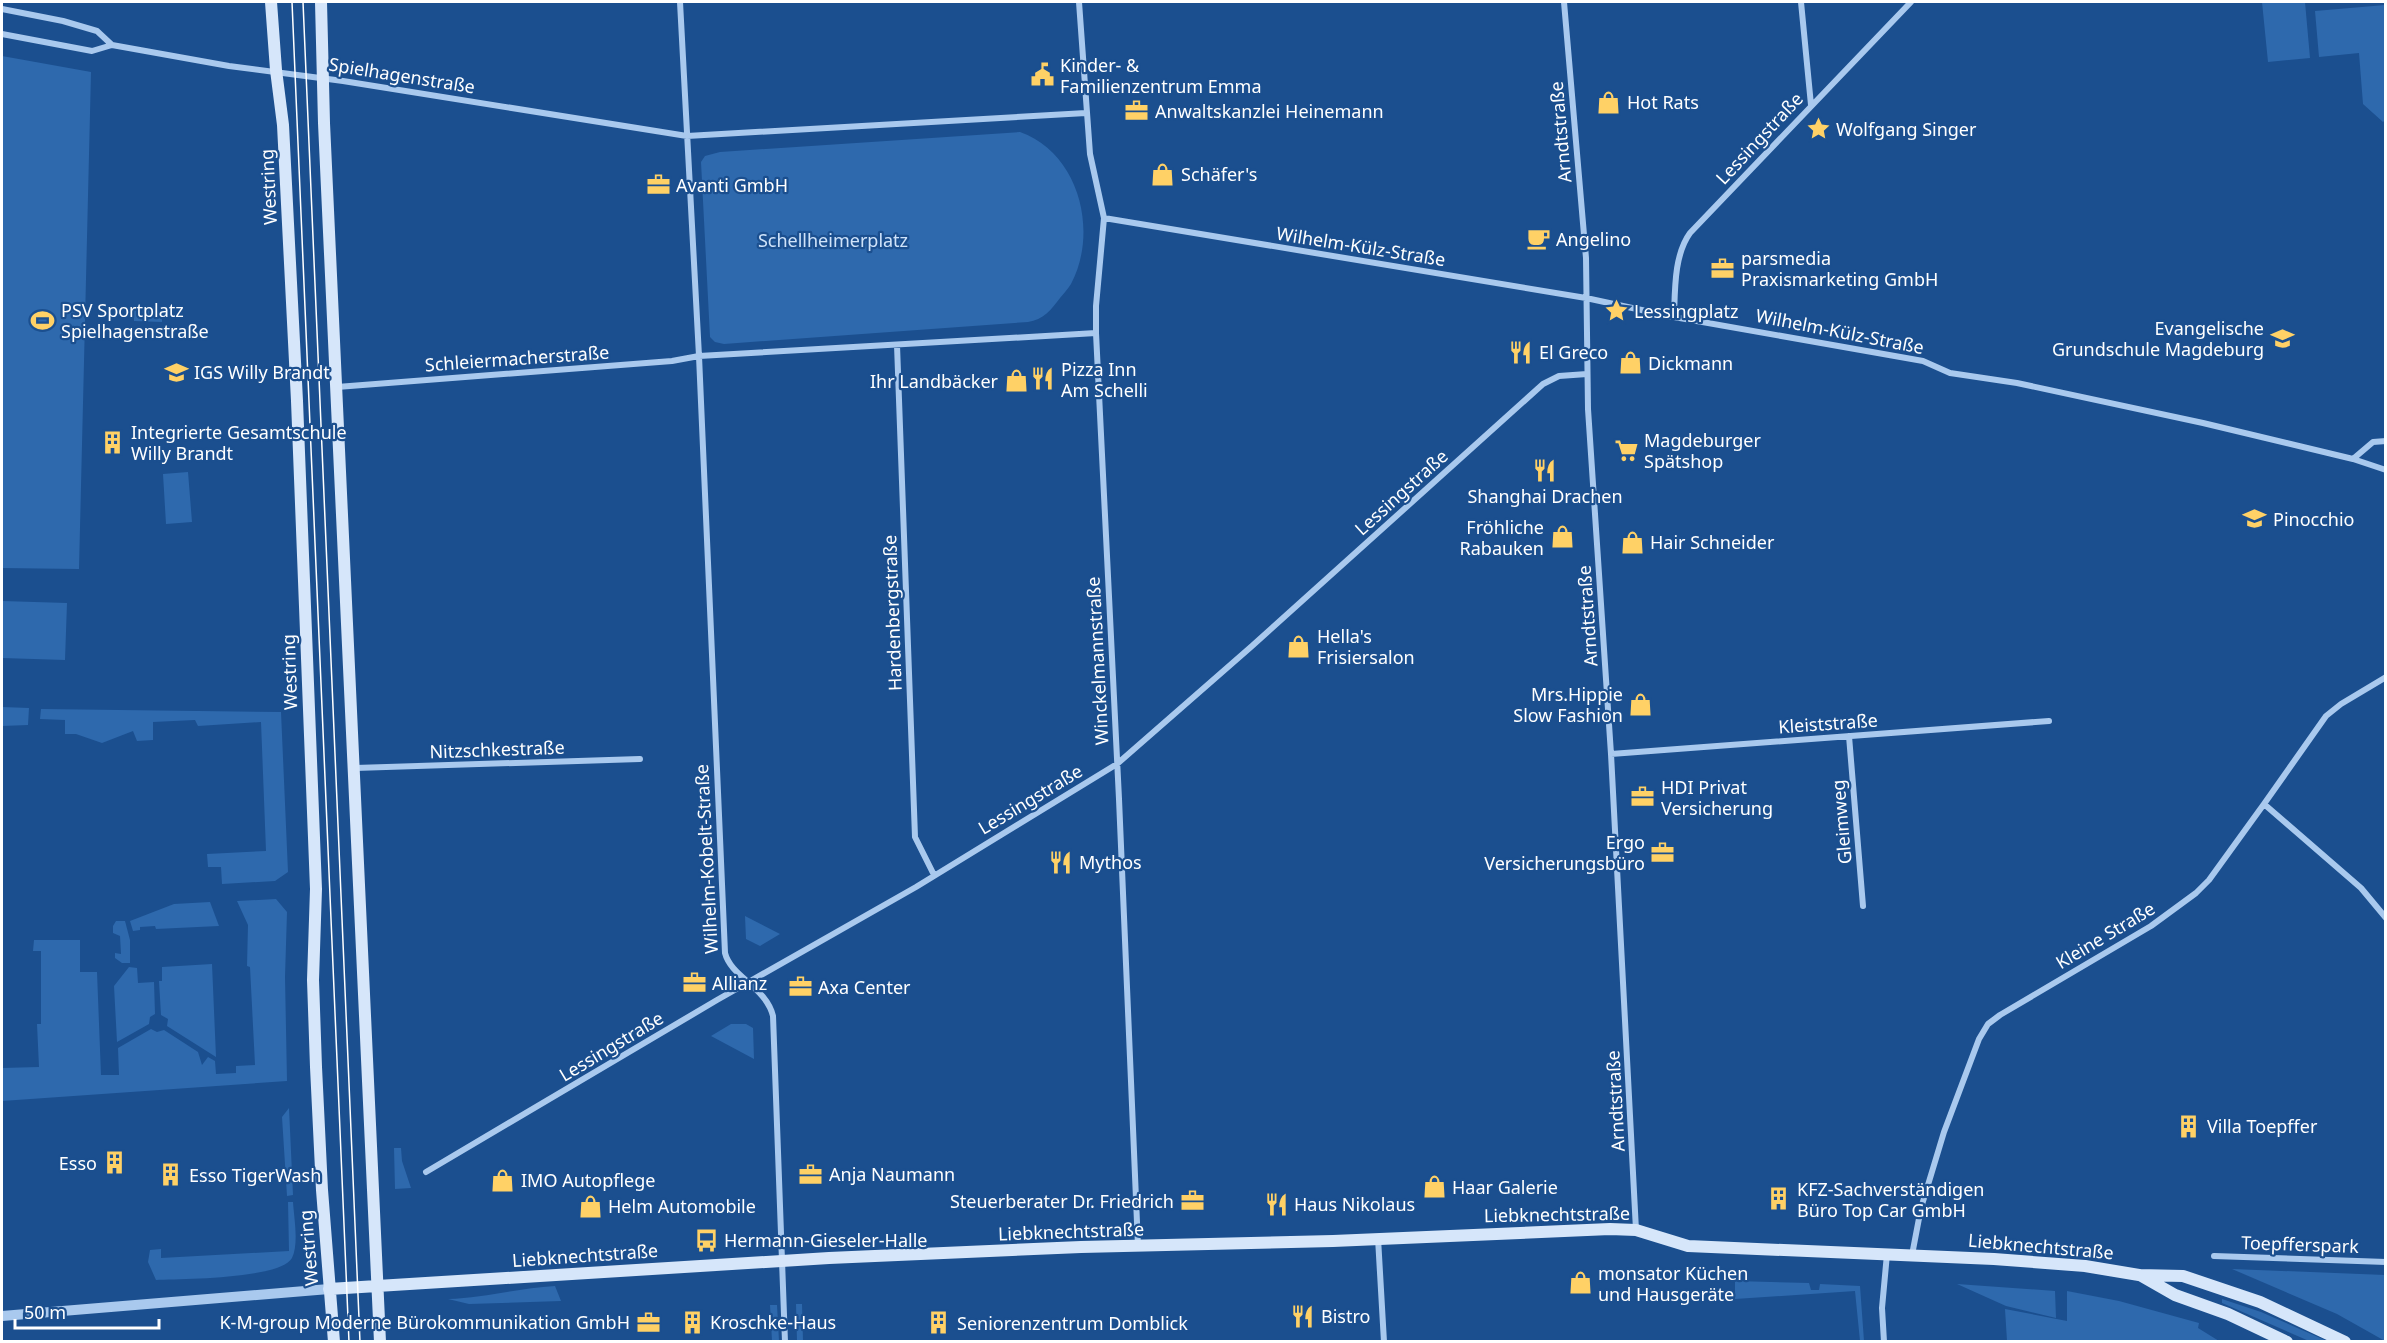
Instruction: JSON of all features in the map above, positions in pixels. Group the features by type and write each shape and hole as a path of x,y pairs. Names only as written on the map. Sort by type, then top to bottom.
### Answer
{"main road":[{"name":"Westring","path":"271,2 283,126 297,401 316,889 313,980 316,1067 322,1190 334,1341"},
{"path":"321,2 380,1341"},
{"name":"Liebknechtstraße","path":"329,1289 783,1260 1591,1229 1636,1230 1688,1246 1912,1255 2085,1266 2139,1275 2183,1276 2260,1302 2345,1341"},
{"name":"Liebknechtstraße","path":"2139,1275 2175,1295 2228,1314 2287,1341"}],"street":[{"path":"680,2 699,356 1096,333"},
{"name":"Winckelmannstraße","path":"1079,2 1090,154 1104,218 1096,306 1096,333 1138,1246"},
{"name":"Arndtstraße","path":"1564,2 1585,244 1587,374 1611,754 1636,1230"},
{"path":"1801,2 1811,105"},
{"name":"Lessingstraße","path":"1674,316 1680,256 1686,238 1911,2"},
{"name":"Spielhagenstraße","path":"2,9 63,21 97,31 112,45"},
{"name":"Spielhagenstraße","path":"2,34 92,51 112,45 229,66 276,70 687,136"},
{"path":"687,136 1086,113"},
{"name":"Wilhelm-Külz-Straße","path":"1104,218 1586,298 1923,361 1950,373 2017,383 2211,424 2353,459 2385,470"},
{"name":"Hardenbergstraße","path":"897,345 915,837 934,876"},
{"name":"Schleiermacherstraße","path":"337,387 672,361 699,356"},
{"name":"Wilhelm-Kobelt-Straße","path":"699,356 724,953 731,967 751,982 769,1004 774,1021 785,1341"},
{"name":"Lessingstraße","path":"426,1172 717,1000 934,876 1117,764 1252,646 1543,384 1559,376 1587,374"},
{"path":"2353,459 2373,442 2385,441"},
{"name":"Kleine Straße","path":"1912,1255 1914,1235 1928,1179 1976,1046 1988,1024 2151,926 2188,899 2209,880 2326,717 2385,676"},
{"name":"Kleiststraße","path":"1611,754 2049,721"},
{"name":"Gleimweg","path":"1849,736 1863,906"},
{"name":"Nitzschkestraße","path":"355,768 640,759"},
{"path":"2264,804 2361,888 2385,918"},
{"path":"1378,1238 1384,1341"},
{"path":"1884,1341 1882,1308 1887,1254"},
{"name":"Toepfferspark","path":"2214,1256 2385,1262"},
{"name":"Liebknechtstraße","path":"2,1316 329,1289"}],"green space":[{"path":"2262,2 2305,2 2310,58 2268,62"},
{"path":"2385,5 2386,119 2383,122 2363,104 2359,53 2319,57 2315,11"},
{"name":"PSV Sportplatz Spielhagenstraße","path":"2,56 91,72 79,569 2,568"},
{"name":"Schellheimerplatz","path":"1020,132 1040,142 1057,157 1069,175 1078,196 1083,218 1083,241 1079,263 1071,284 1043,316 1028,322 724,344 715,342 710,337 701,162 705,156 720,152"},
{"path":"134,306 162,306 162,322 134,321"},
{"path":"188,472 192,522 166,524 163,474"},
{"path":"2,601 67,603 65,660 2,658"},
{"path":"2,707 29,708 28,725 2,726"},
{"path":"41,709 281,712 288,872 275,881 222,884 221,867 208,867 207,854 266,851 261,722 198,726 195,720 153,722 153,740 137,741 133,731 102,743 76,734 65,734 65,720 40,719"},
{"path":"276,899 287,912 285,977 287,1081 2,1101 2,1068 39,1067 37,1024 41,1024 41,951 33,951 34,940 80,940 80,972 97,972 101,1075 119,1075 118,1048 151,1029 157,1032 164,1030 198,1052 202,1065 208,1057 215,1061 216,1074 236,1073 236,1066 255,1065 250,967 247,966 248,925 237,901"},
{"path":"210,902 219,926 156,929 155,926 140,927 140,930 133,931 130,921 174,904"},
{"path":"745,916 780,934 760,946 746,939"},
{"path":"116,921 125,921 130,940 130,963 122,963 115,958 115,953 121,954 120,936 113,933"},
{"path":"212,964 216,1057 167,1026 168,1019 161,1015 159,981 162,981 162,967"},
{"path":"129,967 137,968 138,983 154,982 155,1014 150,1017 149,1024 117,1042 114,986"},
{"path":"731,1024 746,1024 753,1028 754,1059 711,1036"},
{"path":"289,1108 293,1195 287,1196 282,1117"},
{"path":"394,1148 401,1148 402,1161 411,1188 395,1189"},
{"path":"288,1202 293,1202 296,1230 292,1258 284,1265 251,1274 156,1280 148,1262 150,1250 161,1249 161,1258 289,1251"},
{"path":"2232,1269 2385,1275 2385,1341 2337,1314"},
{"path":"1735,1281 1809,1283 1811,1290 1819,1290 1820,1284 1860,1286 1864,1341 1860,1341 1855,1291 1735,1299"},
{"path":"1957,1284 2055,1291 2056,1318 2006,1306"},
{"path":"555,1286 561,1301 469,1304 448,1299 475,1297"},
{"path":"2067,1291 2119,1301 2199,1323 2198,1328 2219,1341 2007,1341 2005,1309 2067,1321"},
{"path":"2222,1299 2261,1312 2327,1341 2309,1341 2222,1303"},
{"path":"796,1304 802,1304 803,1341 797,1341"},
{"path":"770,1305 777,1305 779,1341 772,1341"}],"tram line":[{"path":"292,2 349,1342"},
{"path":"303,2 360,1342"}],"place":[{"name":"Kinder- & Familienzentrum Emma","path":"1042,75"},
{"name":"Hot Rats","path":"1609,102"},
{"name":"Anwaltskanzlei Heinemann","path":"1137,111"},
{"name":"Wolfgang Singer","path":"1818,129"},
{"name":"Schäfer's","path":"1163,174"},
{"name":"Avanti GmbH","path":"658,185"},
{"name":"Angelino","path":"1538,239"},
{"name":"parsmedia Praxismarketing GmbH","path":"1723,268"},
{"name":"Lessingplatz","path":"1616,311"},
{"name":"PSV Sportplatz Spielhagenstraße","path":"43,320"},
{"name":"Evangelische Grundschule Magdeburg","path":"2282,338"},
{"name":"El Greco","path":"1521,352"},
{"name":"Dickmann","path":"1630,363"},
{"name":"IGS Willy Brandt","path":"176,372"},
{"name":"Pizza Inn Am Schelli","path":"1043,379"},
{"name":"Ihr Landbäcker","path":"1016,381"},
{"name":"Integrierte Gesamtschule Willy Brandt","path":"113,442"},
{"name":"Magdeburger Spätshop","path":"1626,450"},
{"name":"Shanghai Drachen","path":"1545,470"},
{"name":"Pinocchio","path":"2255,519"},
{"name":"Fröhliche Rabauken","path":"1562,537"},
{"name":"Hair Schneider","path":"1632,542"},
{"name":"Hella's Frisiersalon","path":"1299,646"},
{"name":"Mrs.Hippie Slow Fashion","path":"1641,704"},
{"name":"HDI Privat Versicherung","path":"1643,797"},
{"name":"Ergo Versicherungsbüro","path":"1663,852"},
{"name":"Mythos","path":"1061,862"},
{"name":"Allianz","path":"694,983"},
{"name":"Axa Center","path":"800,987"},
{"name":"Villa Toepffer","path":"2189,1126"},
{"name":"Esso","path":"115,1163"},
{"name":"Anja Naumann","path":"811,1174"},
{"name":"Esso TigerWash","path":"171,1175"},
{"name":"IMO Autopflege","path":"503,1180"},
{"name":"Haar Galerie","path":"1434,1187"},
{"name":"KFZ-Sachverständigen Büro Top Car GmbH","path":"1779,1199"},
{"name":"Steuerberater Dr. Friedrich","path":"1192,1201"},
{"name":"Haus Nikolaus","path":"1276,1204"},
{"name":"Helm Automobile","path":"590,1206"},
{"name":"Hermann-Gieseler-Halle","path":"706,1240"},
{"name":"monsator Küchen und Hausgeräte","path":"1580,1283"},
{"name":"Bistro","path":"1303,1316"},
{"name":"K-M-group Moderne Bürokommunikation GmbH","path":"648,1322"},
{"name":"Kroschke-Haus","path":"692,1322"},
{"name":"Seniorenzentrum Domblick","path":"939,1323"}]}
